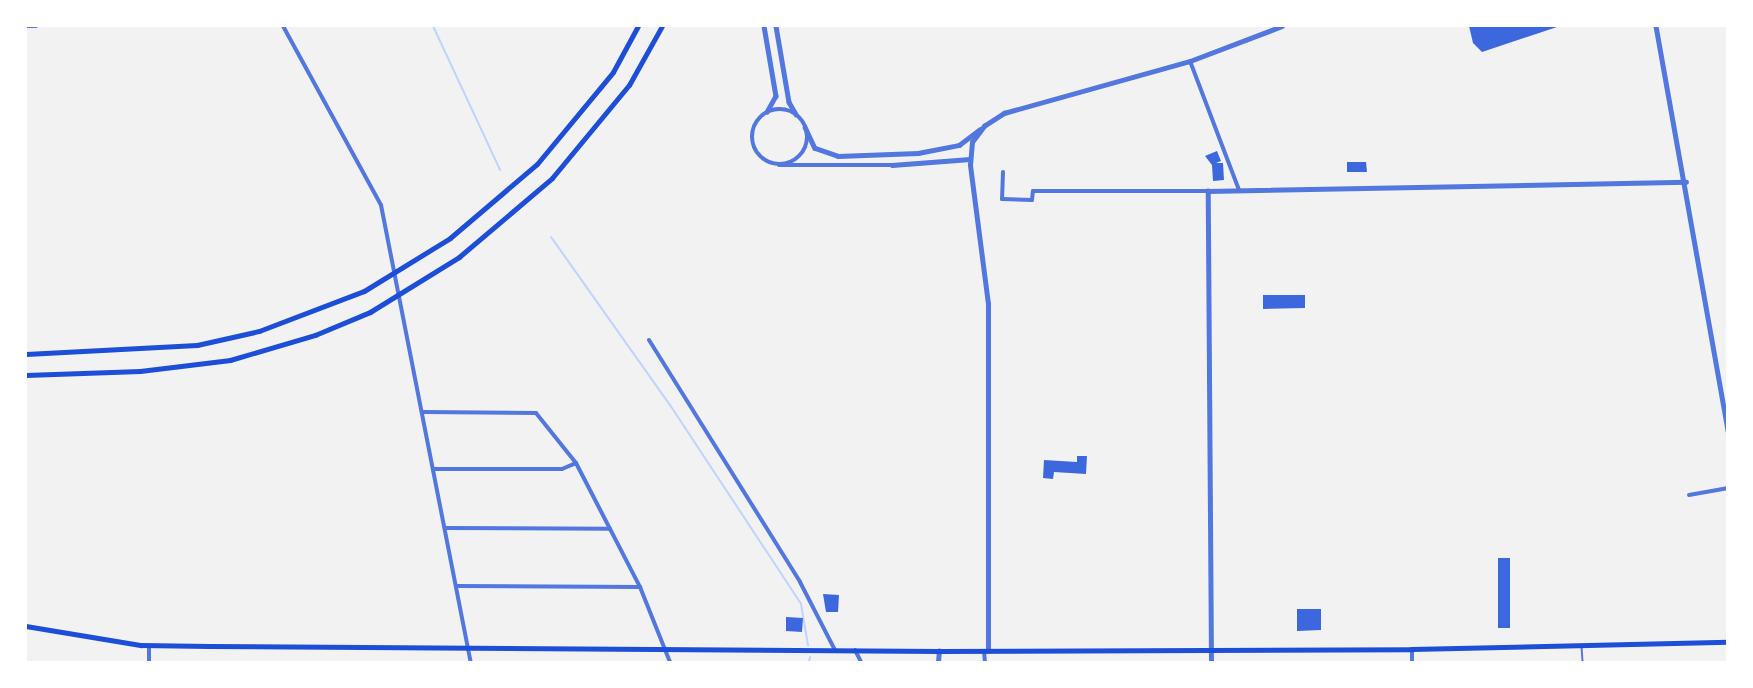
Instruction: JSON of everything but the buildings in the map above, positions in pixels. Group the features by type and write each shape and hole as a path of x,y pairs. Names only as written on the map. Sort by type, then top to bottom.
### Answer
{"main road":[{"path":"26,354 196,345 288,321 364,291 417,259 482,213 537,164 613,72 638,26"},
{"path":"26,375 140,371 230,360 315,335 370,312 420,283 490,234 559,171 629,85 662,26"},
{"path":"26,626 149,646 986,651 1412,649 1728,642"}],"street":[{"path":"26,26 36,26"},
{"path":"283,26 381,205 471,663"},
{"path":"764,26 776,96 755,124 752,142 762,159 779,165 892,165 970,159"},
{"path":"776,26 789,102 815,148 823,154 855,156 918,153 959,145 1004,112 1190,61 1282,26"},
{"path":"1656,26 1686,182 1728,432"},
{"path":"1190,61 1239,191"},
{"path":"764,114 777,110 797,116"},
{"path":"984,126 972,142 970,159 988,304 985,663"},
{"path":"779,165 789,164 803,152 805,127"},
{"path":"1003,171 1002,199 1032,200 1033,191 1239,191 1686,182"},
{"path":"1208,191 1211,663"},
{"path":"649,340 800,582 835,650"},
{"path":"423,412 536,413 576,463 640,587 670,663"},
{"path":"434,469 562,469 576,463"},
{"path":"1689,495 1728,488"},
{"path":"445,528 610,529"},
{"path":"456,586 640,587"},
{"path":"149,646 149,663"},
{"path":"1412,649 1412,663"},
{"path":"855,650 861,663"},
{"path":"938,663 939,651"}],"lane":[{"path":"1582,646 1583,663"}],"waterway":[{"path":"433,26 500,170"},
{"path":"551,237 670,405 801,604 808,645"},
{"path":"809,662 810,657"}]}
